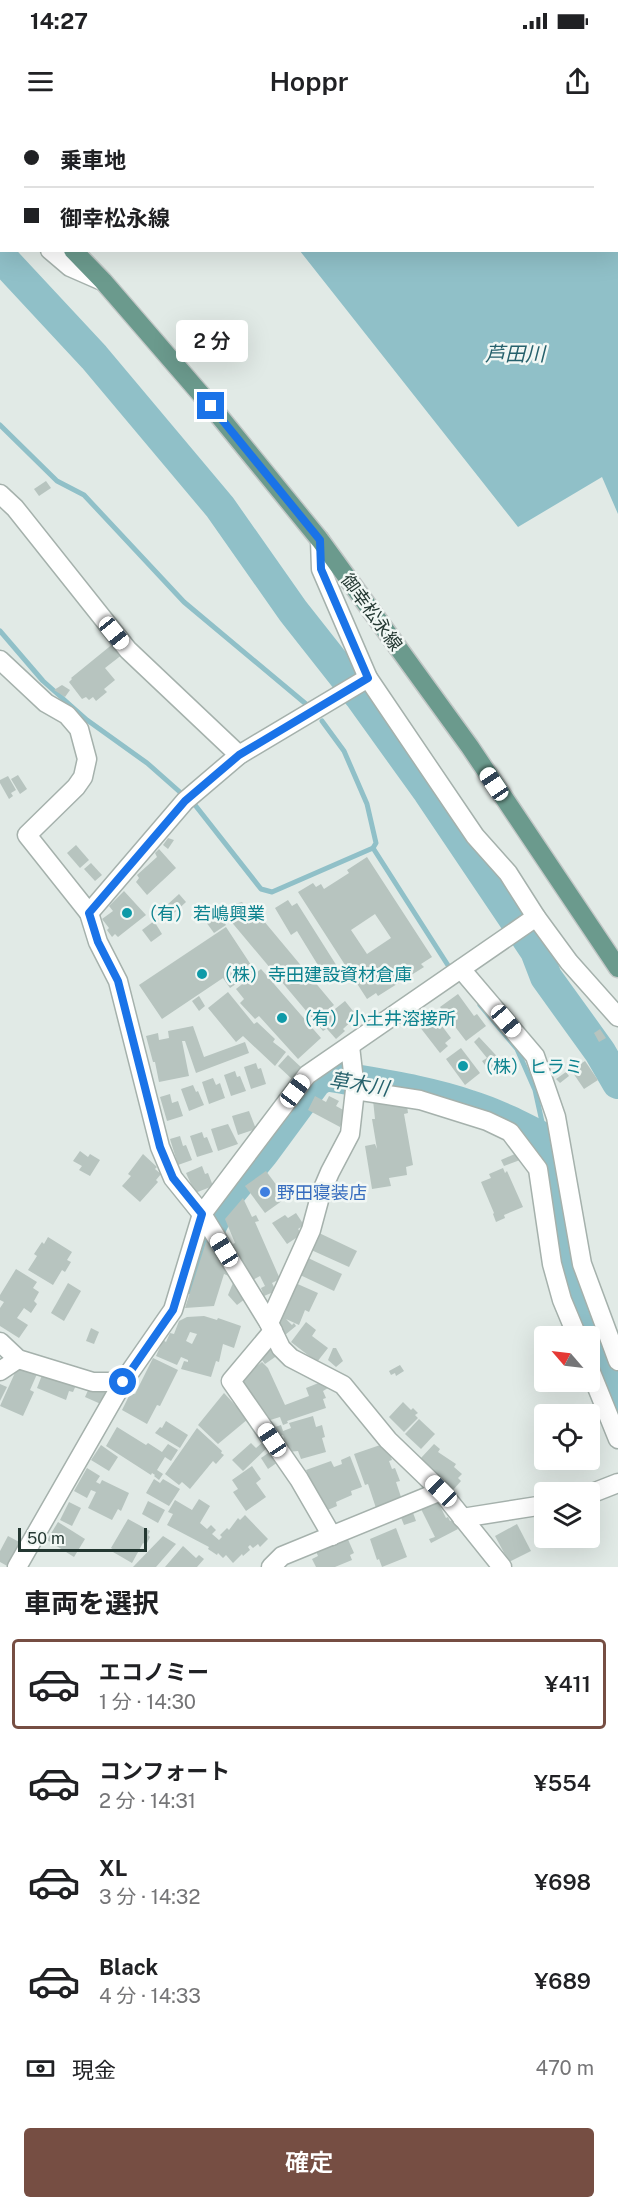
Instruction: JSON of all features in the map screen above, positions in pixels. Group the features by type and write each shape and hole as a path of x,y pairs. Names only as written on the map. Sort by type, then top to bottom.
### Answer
{"main road":[{"name":"御幸松永線","path":"75,252 103,281 211,406 320,540 470,747 618,968"}],"street":[{"path":"52,252 70,267 103,281"},
{"path":"0,494 15,508 128,650 239,755"},
{"path":"320,540 321,569 364,680 475,836 508,873 525,925 568,962 618,1017"},
{"path":"0,660 46,703 67,715 78,729 87,759 84,777 76,788 27,835 89,913 98,942 118,981 160,1147 173,1178 207,1223 271,1327 281,1348 291,1358 344,1385 388,1440 441,1491 501,1567"},
{"path":"89,913 185,801 239,755 364,680"},
{"path":"17,1567 123,1382 173,1310 207,1223 307,1075 525,925"},
{"path":"456,973 535,1056 556,1117 582,1264 618,1361"},
{"path":"332,1536 299,1479 231,1382 271,1327 311,1230 325,1182 350,1134 355,1082 350,1046"},
{"path":"355,1082 487,1121 510,1132 538,1169 552,1264 572,1326"},
{"path":"0,1342 18,1359 93,1382 123,1382"},
{"path":"0,1371 18,1359"},
{"path":"599,1392 618,1439"},
{"path":"600,1490 618,1483"},
{"path":"271,1567 282,1556 441,1491"},
{"path":"462,1518 534,1507"}],"water":[{"name":"芦田川","path":"301,252 618,252 618,514 602,477 518,527"}],"building":[{"path":"46,481 51,488 39,496 34,489"},
{"path":"114,643 123,654 105,668 115,680 104,689 107,692 96,701 93,697 89,700 86,697 82,699 69,682 71,678"},
{"path":"62,685 70,690 65,697 54,690"},
{"path":"18,775 27,789 20,794 11,779"},
{"path":"8,776 16,790 11,793 13,796 9,799 0,783 0,780"},
{"path":"168,838 174,840 168,849 163,845"},
{"path":"76,845 89,860 80,868 67,853"},
{"path":"159,849 176,868 147,895 136,882 139,878 137,875 157,857 155,853"},
{"path":"367,857 432,957 421,964 424,967 378,996 376,993 367,999 298,892 313,883 316,887 321,884 324,889 349,873 347,870","holes":["375,914 391,938 367,954 351,930"]},
{"path":"91,863 102,875 95,881 84,869"},
{"name":"（有）若嶋興業","path":"124,891 146,915 118,937 115,934 112,937 102,919 113,911 109,906"},
{"path":"179,894 186,902 174,913 167,905"},
{"path":"288,900 292,906 297,903 340,971 331,977 328,972 324,975 297,931 291,935 275,908"},
{"path":"242,902 253,917 258,914 334,1005 317,1019 326,1029 323,1031 224,913 232,905"},
{"path":"218,913 226,925 214,933 206,922"},
{"path":"154,921 162,934 151,942 142,930"},
{"name":"（株）寺田建設資材倉庫","path":"226,927 255,971 230,988 223,978 162,1019 139,985"},
{"name":"（有）小土井溶接所","path":"261,969 321,1038 298,1059 259,1016 255,1019 240,1003 244,999 236,989"},
{"path":"228,992 254,1024 257,1022 275,1039 273,1042 286,1052 275,1066 243,1036 236,1042 208,1008"},
{"path":"458,994 474,1016 477,1014 486,1026 466,1041 440,1007"},
{"path":"199,996 205,1006 199,1011 192,1001"},
{"path":"345,1001 357,1016 336,1039 320,1021"},
{"path":"430,1010 451,1038 445,1043 448,1046 440,1053 416,1022"},
{"path":"193,1026 204,1057 245,1042 249,1053 196,1073 185,1041 182,1041 189,1076 159,1082 146,1036 158,1033 159,1040 169,1038 168,1031"},
{"path":"600,1029 606,1038 599,1042 594,1033"},
{"path":"479,1037 506,1066 493,1076 482,1061 487,1058 474,1042"},
{"name":"（株）ヒラミ","path":"461,1048 480,1073 465,1085 446,1059"},
{"path":"288,1055 303,1069 293,1080 278,1066"},
{"path":"585,1061 598,1080 584,1089 571,1070"},
{"path":"256,1063 258,1069 261,1068 266,1084 251,1089 244,1067"},
{"path":"235,1071 237,1077 240,1076 246,1091 231,1096 224,1075"},
{"path":"566,1072 569,1076 560,1083 556,1079"},
{"path":"213,1078 216,1085 220,1083 225,1098 209,1104 202,1082"},
{"path":"193,1085 204,1105 189,1111 181,1089"},
{"path":"170,1094 172,1103 178,1101 183,1116 167,1121 160,1097"},
{"path":"315,1096 326,1102 329,1096 339,1101 336,1106 347,1112 340,1127 308,1110"},
{"path":"373,1100 407,1106 408,1113 404,1114 413,1165 406,1167 407,1175 389,1178 391,1186 372,1189 365,1146 375,1144 377,1149 372,1119 375,1119"},
{"path":"249,1111 256,1129 238,1135 232,1116"},
{"path":"228,1124 238,1144 218,1151 211,1129"},
{"path":"202,1132 204,1138 207,1137 213,1152 197,1157 190,1136"},
{"path":"180,1136 192,1160 178,1165 170,1139"},
{"path":"80,1151 88,1157 90,1154 100,1160 90,1176 79,1170 82,1166 73,1161"},
{"path":"517,1153 520,1160 504,1166 501,1160"},
{"path":"143,1154 161,1174 156,1180 158,1182 140,1202 122,1186 131,1176 128,1174"},
{"path":"202,1166 205,1174 208,1173 213,1186 195,1193 186,1173"},
{"path":"503,1168 505,1173 507,1171 523,1207 504,1215 505,1218 496,1222 481,1182 491,1178 489,1174"},
{"name":"野田寝装店","path":"266,1171 286,1198 265,1213 245,1186"},
{"path":"243,1198 252,1217 256,1215 259,1221 255,1222 280,1279 272,1283 276,1291 264,1296 261,1288 265,1286 260,1276 251,1281 230,1245 235,1243 225,1219"},
{"path":"296,1213 304,1225 298,1229 302,1234 287,1244 272,1223 285,1215 288,1218"},
{"path":"317,1232 357,1251 349,1267 309,1249"},
{"path":"48,1237 72,1252 67,1260 71,1262 65,1272 62,1270 53,1285 28,1270 37,1256 34,1254"},
{"path":"206,1242 210,1244 229,1276 224,1274 214,1306 185,1308"},
{"path":"306,1257 342,1274 334,1291 298,1274"},
{"path":"16,1269 37,1282 33,1288 39,1292 34,1301 37,1304 31,1313 24,1308 17,1318 28,1325 19,1338 0,1326 0,1308 4,1302 0,1300 0,1295"},
{"path":"293,1282 318,1293 309,1312 305,1310 299,1325 286,1319 296,1326 285,1335 274,1322"},
{"path":"68,1283 81,1291 64,1321 51,1313"},
{"path":"233,1283 245,1299 237,1305 228,1295"},
{"path":"204,1316 217,1320 218,1318 241,1326 234,1348 223,1344 219,1362 216,1361 211,1377 181,1369 184,1361 188,1362 188,1360 181,1357 177,1365 156,1356 163,1340 166,1342 170,1333 174,1334 179,1321 187,1317","holes":["190,1332 197,1334 192,1344 186,1341"]},
{"path":"306,1322 316,1330 312,1336 328,1348 317,1362 291,1342"},
{"path":"91,1328 99,1332 94,1344 86,1341"},
{"path":"272,1347 278,1355 265,1364 262,1360 257,1364 258,1357"},
{"path":"333,1348 336,1348 343,1361 336,1367 328,1360"},
{"path":"153,1358 178,1370 160,1406 157,1405 147,1424 122,1410 131,1392 135,1394"},
{"path":"262,1362 268,1368 285,1405 309,1396 306,1388 321,1382 328,1388 323,1391 326,1408 287,1421 288,1423 283,1425 280,1417 267,1421 240,1384 241,1379"},
{"path":"400,1365 404,1371 396,1376 395,1373 391,1375 389,1371"},
{"path":"18,1366 37,1374 30,1390 34,1392 23,1416 0,1406"},
{"path":"44,1370 77,1383 73,1392 69,1391 66,1400 37,1388"},
{"path":"0,1384 7,1387 0,1401"},
{"path":"90,1386 108,1393 103,1405 85,1397"},
{"path":"224,1393 248,1419 218,1444 198,1425"},
{"path":"403,1402 418,1413 415,1415 418,1418 404,1432 389,1417"},
{"path":"313,1416 316,1427 322,1425 325,1437 322,1438 326,1452 301,1459 298,1451 288,1452 283,1435 278,1436 275,1427 281,1425 283,1431 291,1428 289,1423"},
{"path":"419,1419 435,1434 421,1449 405,1434"},
{"path":"166,1421 188,1435 180,1448 155,1433"},
{"path":"117,1427 162,1452 168,1444 178,1450 171,1461 165,1457 157,1470 163,1474 159,1480 152,1473 151,1475 106,1446"},
{"path":"197,1428 224,1455 216,1464 213,1461 190,1489 182,1482 179,1485 165,1474"},
{"path":"264,1441 269,1446 243,1471 232,1460 251,1443 256,1448"},
{"path":"386,1443 392,1460 389,1461 392,1469 395,1468 400,1481 396,1482 401,1497 376,1508 354,1454"},
{"path":"434,1444 440,1449 438,1452 456,1464 454,1467 462,1474 458,1478 461,1481 453,1490 421,1462 421,1458"},
{"path":"101,1445 118,1457 109,1471 91,1460"},
{"path":"271,1451 278,1462 268,1469 261,1458"},
{"path":"350,1456 362,1487 351,1491 352,1495 336,1502 337,1506 323,1512 306,1470 331,1461 334,1467 342,1464 341,1460"},
{"path":"252,1466 261,1479 256,1483 266,1497 246,1511 233,1492 238,1489 232,1480"},
{"path":"87,1468 100,1476 96,1482 100,1484 102,1480 129,1493 121,1511 118,1509 112,1520 88,1508 96,1492 91,1490 87,1498 74,1491"},
{"path":"154,1479 160,1483 163,1479 180,1489 169,1506 146,1493"},
{"path":"199,1499 210,1506 200,1523 207,1529 211,1525 216,1530 212,1534 219,1540 222,1537 220,1535 227,1528 229,1530 238,1518 240,1520 245,1515 268,1539 260,1547 258,1544 253,1548 250,1545 248,1547 250,1550 233,1563 226,1555 223,1558 218,1553 217,1555 208,1549 209,1547 167,1525 173,1514 168,1512 175,1500 192,1510"},
{"path":"437,1500 446,1518 453,1520 458,1529 431,1543 429,1539 435,1537 421,1509"},
{"path":"148,1501 165,1510 158,1523 142,1514"},
{"path":"69,1502 81,1508 72,1526 60,1520"},
{"path":"412,1510 416,1521 404,1525 400,1515"},
{"path":"128,1519 150,1531 146,1545 143,1543 132,1563 113,1552 111,1548"},
{"path":"58,1522 85,1539 74,1557 47,1540"},
{"path":"517,1524 531,1551 509,1562 495,1536"},
{"path":"396,1528 407,1557 382,1567 379,1559 377,1560 370,1539"},
{"path":"346,1535 354,1553 350,1555 352,1560 335,1567 316,1567 312,1559 318,1556 315,1549"},
{"path":"8,1536 23,1544 9,1567 0,1562 0,1551"},
{"path":"163,1536 176,1544 156,1567 133,1567"},
{"path":"183,1546 196,1558 199,1555 204,1559 197,1567 165,1567"}],"waterway":[{"path":"0,256 94,357 220,507 293,611 360,696 429,792 536,951 546,977 600,1052 618,1083"},
{"path":"0,425 57,481 84,495 184,602 306,704"},
{"path":"0,631 43,681 87,720 147,763 181,793"},
{"path":"322,721 344,751 367,804 376,843 373,848 451,970"},
{"path":"195,805 261,889 272,892 373,848"},
{"path":"480,1005 517,1049 535,1090 546,1140"},
{"name":"草木川","path":"189,1278 201,1245 224,1200 263,1153 316,1081 326,1075 453,1100 499,1117 546,1140 570,1278 597,1357 618,1403"}],"place":[{"name":"（有）若嶋興業","path":"127,913"},
{"name":"（株）寺田建設資材倉庫","path":"202,974"},
{"name":"（有）小土井溶接所","path":"282,1018"},
{"name":"（株）ヒラミ","path":"463,1066"},
{"name":"野田寝装店","path":"265,1192"}],"route":[{"path":"123,1382 173,1310 202,1214 173,1178 160,1147 118,981 98,942 89,913 185,801 239,755 368,678 321,569 320,540 211,406"}]}
